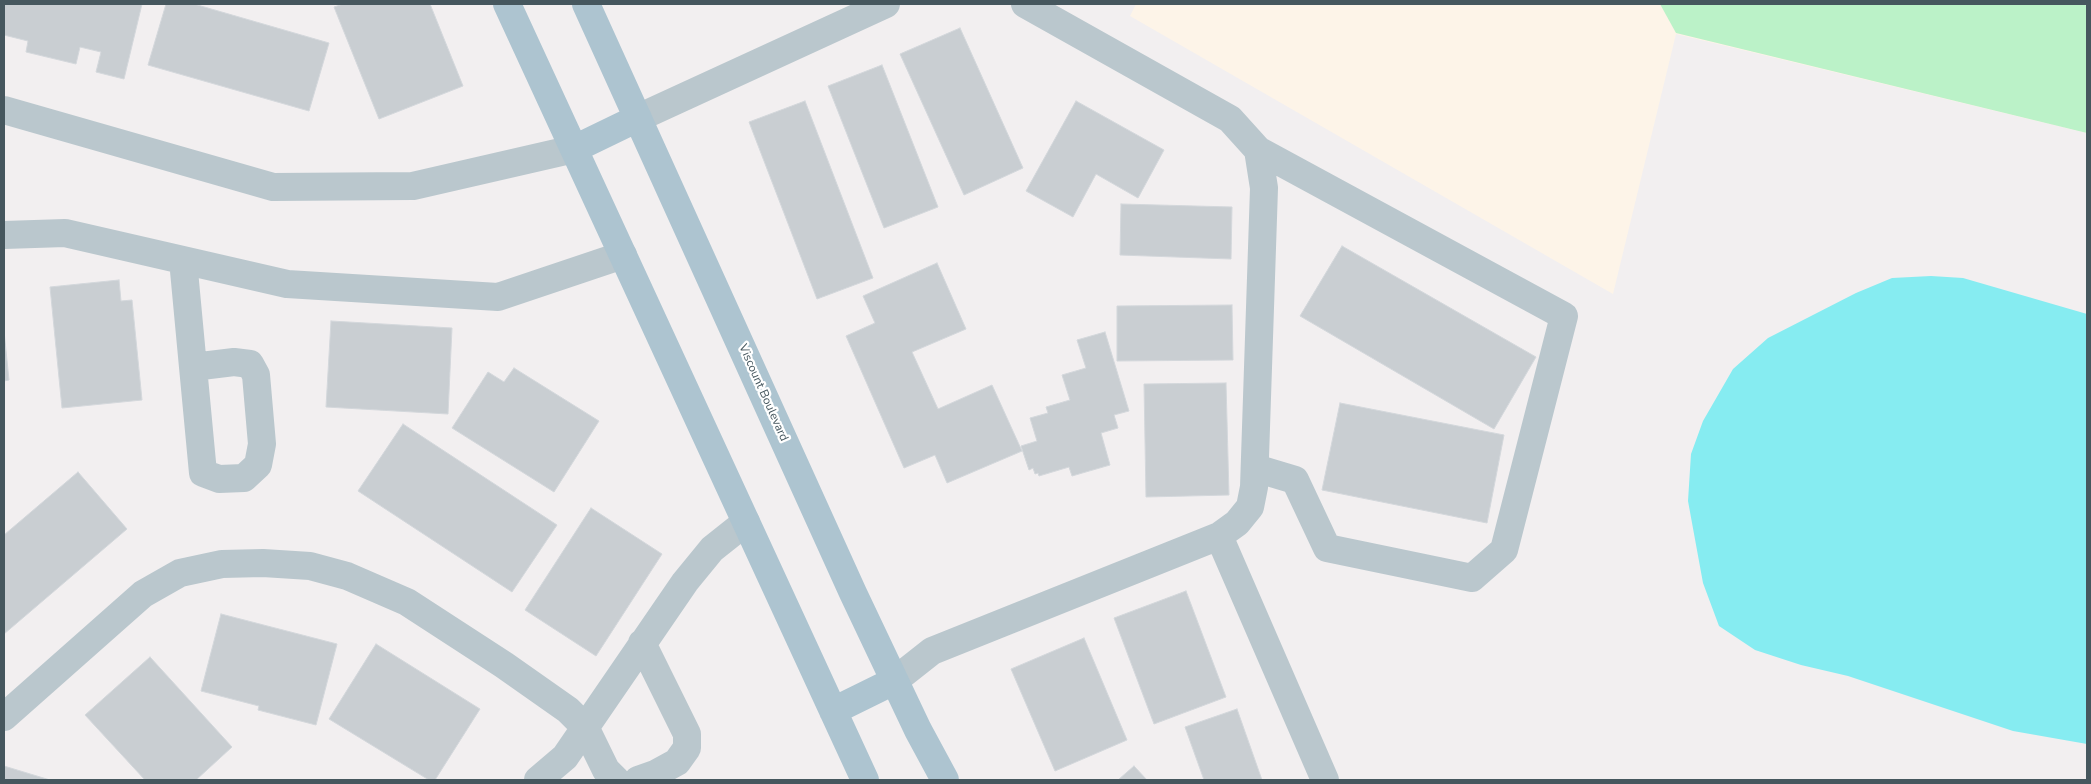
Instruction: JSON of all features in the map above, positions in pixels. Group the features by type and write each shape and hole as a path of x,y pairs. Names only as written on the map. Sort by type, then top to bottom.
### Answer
{"main road":[{"path":"507,4 865,780"},
{"name":"Viscount Boulevard","path":"586,4 894,681 945,780"},
{"path":"574,149 638,118"},
{"path":"833,712 894,681"}],"lane":[{"path":"638,118 886,4"},
{"path":"1025,4 1230,118 1258,150 1564,316 1504,550 1472,578 1327,548 1295,480 1255,468"},
{"path":"4,110 273,186 413,186 574,149"},
{"path":"894,681 932,651 1220,536 1237,523 1250,507 1255,468 1264,188 1258,150"},
{"path":"4,235 65,233 287,284 498,297 623,255"},
{"path":"182,260 193,367"},
{"path":"538,780 565,758 685,582 712,549 746,522"},
{"path":"1220,536 1325,780"},
{"path":"4,716 143,594 180,573 222,564 263,562 310,566 347,576 407,602 504,665 568,710 585,727 606,770 616,780"},
{"path":"638,780 655,774 677,762 687,748 687,734 642,643"}],"shaded area":[{"path":"1136,4 2087,4 2087,133 1676,34 1613,294 1130,16"}],"green space":[{"path":"1660,4 2083,4 2087,6 2087,133 1676,33"}],"water":[{"path":"1931,276 1963,278 2087,314 2087,744 2013,731 1848,676 1801,665 1755,650 1719,626 1703,583 1688,501 1691,454 1703,421 1733,369 1768,338 1856,293 1892,278"}],"building":[{"path":"4,4 142,4 124,79 96,72 101,52 80,47 76,64 26,52 28,41 4,35"},
{"path":"166,4 194,4 329,43 309,111 148,65"},
{"path":"343,4 430,4 463,86 379,119 334,7"},
{"path":"960,28 1023,168 964,195 900,54"},
{"path":"882,65 938,207 884,228 828,86"},
{"path":"805,101 873,278 817,299 749,122"},
{"path":"1076,101 1164,150 1138,198 1096,174 1073,217 1026,191"},
{"path":"1121,204 1232,207 1231,259 1120,255"},
{"path":"1342,246 1536,357 1494,429 1300,316"},
{"path":"937,263 966,329 912,352 938,409 992,385 1022,451 947,483 935,455 904,468 846,336 875,323 863,296"},
{"path":"119,280 121,301 132,300 142,400 62,408 50,287"},
{"path":"1232,305 1233,360 1117,361 1117,306"},
{"path":"331,321 452,328 448,414 326,407"},
{"path":"4,331 9,380 4,381"},
{"path":"1105,332 1129,411 1114,415 1118,428 1101,433 1110,465 1072,476 1069,467 1039,476 1038,473 1035,474 1033,468 1029,470 1021,446 1037,441 1030,418 1048,413 1046,407 1070,400 1062,375 1086,368 1077,340"},
{"path":"514,368 599,421 554,492 452,428 488,372 504,382"},
{"path":"1226,383 1229,495 1146,497 1144,384"},
{"path":"1340,403 1504,435 1487,523 1322,490"},
{"path":"403,424 557,525 512,592 358,491"},
{"path":"78,472 127,529 4,634 4,535"},
{"path":"591,508 662,554 596,656 525,610"},
{"path":"1186,591 1226,697 1154,724 1114,618"},
{"path":"221,614 337,644 316,725 258,710 259,706 201,691"},
{"path":"1084,638 1127,740 1055,771 1011,669"},
{"path":"376,644 480,709 435,780 429,780 329,719"},
{"path":"150,657 232,747 196,780 145,780 85,715"},
{"path":"1237,709 1262,780 1204,780 1185,727"},
{"path":"4,766 50,780 4,780"},
{"path":"1134,766 1147,780 1118,780"}]}
